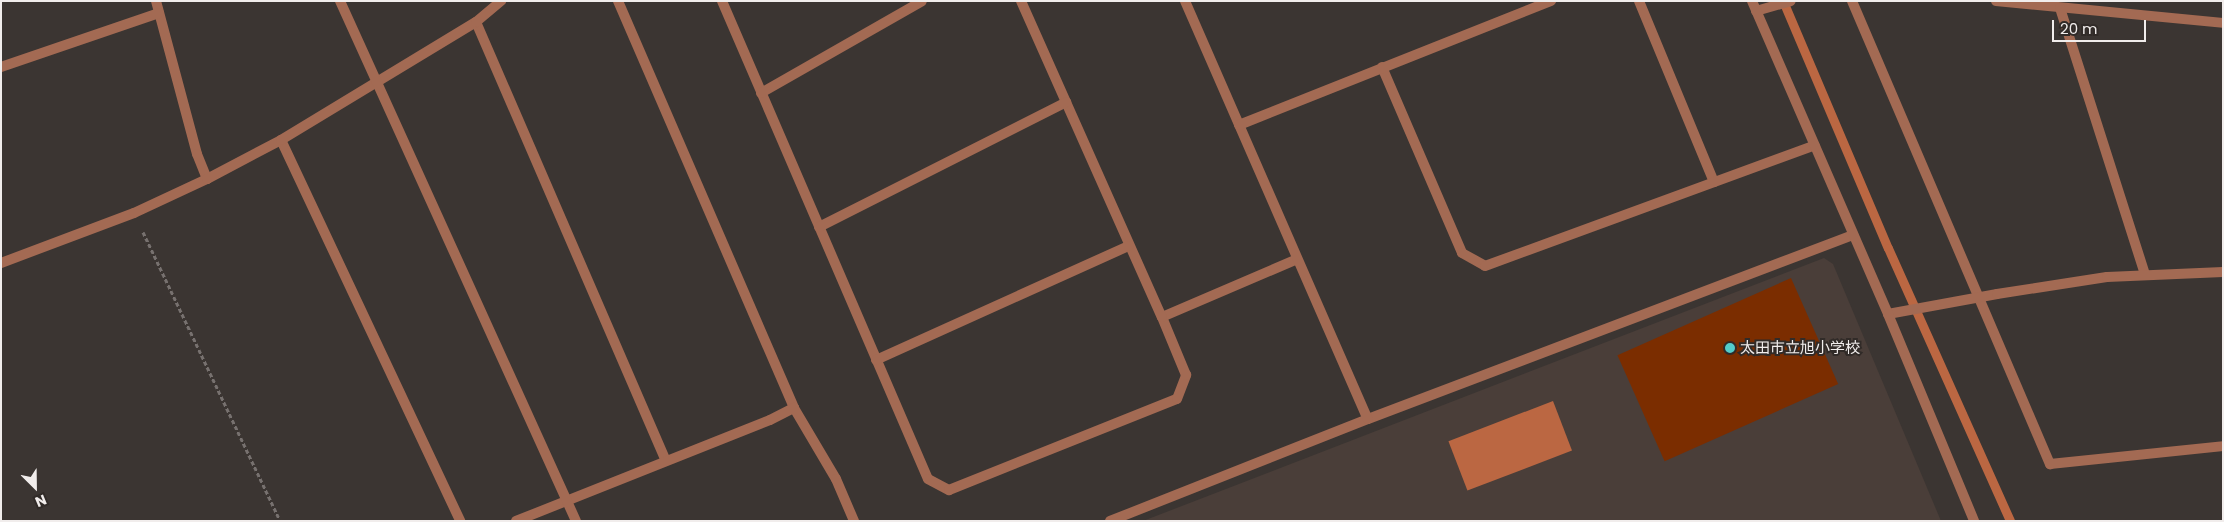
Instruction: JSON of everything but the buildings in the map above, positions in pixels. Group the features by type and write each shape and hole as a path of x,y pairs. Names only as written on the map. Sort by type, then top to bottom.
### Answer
{"street":[{"path":"156,1 196,154 207,179"},
{"path":"340,1 576,521"},
{"path":"1,263 134,213 207,179 281,140 476,22 501,1"},
{"path":"618,1 794,408 836,479 854,521"},
{"path":"722,1 928,479 949,490 1177,399 1186,375 1021,1"},
{"path":"761,93 922,1"},
{"path":"1185,1 1296,259 1368,419"},
{"path":"1239,125 1551,1"},
{"path":"1638,1 1714,182"},
{"path":"1791,1 1754,6 1888,314 1974,521"},
{"path":"1852,1 2050,464 2223,446"},
{"path":"1996,1 2223,23"},
{"path":"2060,8 2145,275"},
{"path":"1,67 159,13"},
{"path":"476,22 666,461"},
{"path":"1382,67 1462,253 1485,266 1815,145"},
{"path":"819,227 1066,102"},
{"path":"281,140 460,521"},
{"path":"1110,521 1368,419 1853,236"},
{"path":"876,360 1129,246"},
{"path":"1162,318 1296,259"},
{"path":"1888,314 1978,297 2106,278 2223,272"},
{"path":"516,521 770,420 794,408"}],"path":[{"path":"134,213 280,521"}],"shaded area":[{"name":"太田市立旭小学校","path":"1824,258 1833,264 1941,521 1143,521"},
{"path":"1553,401 1572,450 1467,491 1448,441"}],"waterway":[{"path":"1783,1 1888,248 2010,521"}],"place":[{"name":"太田市立旭小学校","path":"1730,348"}]}
